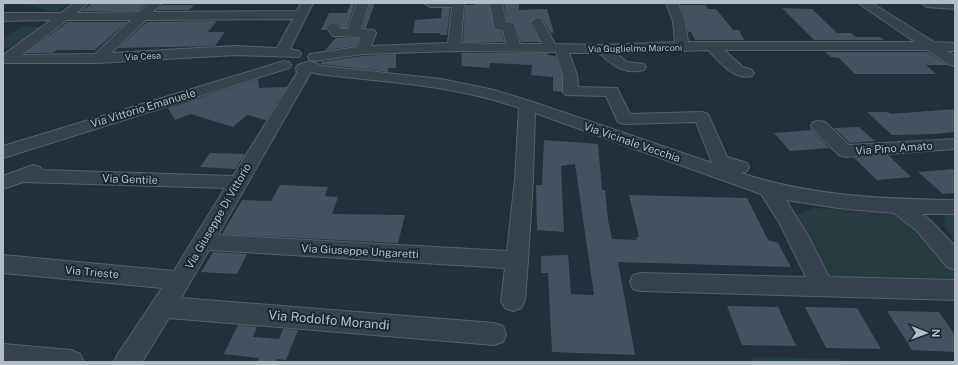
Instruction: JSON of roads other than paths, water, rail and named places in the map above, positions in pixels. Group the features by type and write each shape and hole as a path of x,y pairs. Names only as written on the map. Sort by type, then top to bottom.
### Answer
{"street":[{"path":"6,59 82,3"},
{"path":"97,58 156,3"},
{"name":"Via Giuseppe Di Vittorio","path":"127,362 164,307 204,242 238,182 304,73 298,60 300,15 307,3"},
{"path":"353,33 363,3"},
{"path":"430,3 457,3 456,51"},
{"path":"496,3 500,26 509,26 514,48"},
{"path":"672,3 679,21 682,46"},
{"path":"864,3 955,62"},
{"path":"927,3 955,5"},
{"path":"20,6 46,16"},
{"path":"3,17 300,15"},
{"path":"537,22 541,34 555,48 570,75 565,108"},
{"path":"332,27 338,33 369,33 363,50"},
{"path":"680,32 721,35"},
{"name":"Via Guglielmo Marconi","path":"298,60 363,50 456,51 514,48 603,49 682,46 955,47"},
{"path":"711,46 742,73"},
{"path":"603,49 623,66 639,67"},
{"name":"Via Cesa","path":"6,59 97,58 218,52 298,60"},
{"name":"Via Vicinale Vecchia","path":"298,60 318,70 441,84 494,95 527,105 565,108 808,198 899,206 955,207"},
{"name":"Via Vittorio Emanuele","path":"3,152 298,60"},
{"path":"524,179 530,138 540,120 565,108 612,91 624,119 702,117 720,161 766,182 802,244"},
{"path":"512,301 524,179 527,105"},
{"name":"Via Pino Amato","path":"819,126 845,151 955,144"},
{"name":"Via Gentile","path":"3,183 30,172 238,182"},
{"path":"808,198 798,205 792,218 822,287"},
{"path":"899,206 924,226 949,253"},
{"path":"929,207 930,216 949,253"},
{"name":"Via Giuseppe Ungaretti","path":"204,242 517,260"},
{"name":"Via Trieste","path":"3,264 180,281"},
{"path":"641,282 955,290"},
{"name":"Via Rodolfo Morandi","path":"164,307 494,334"},
{"path":"3,356 72,362"}]}
